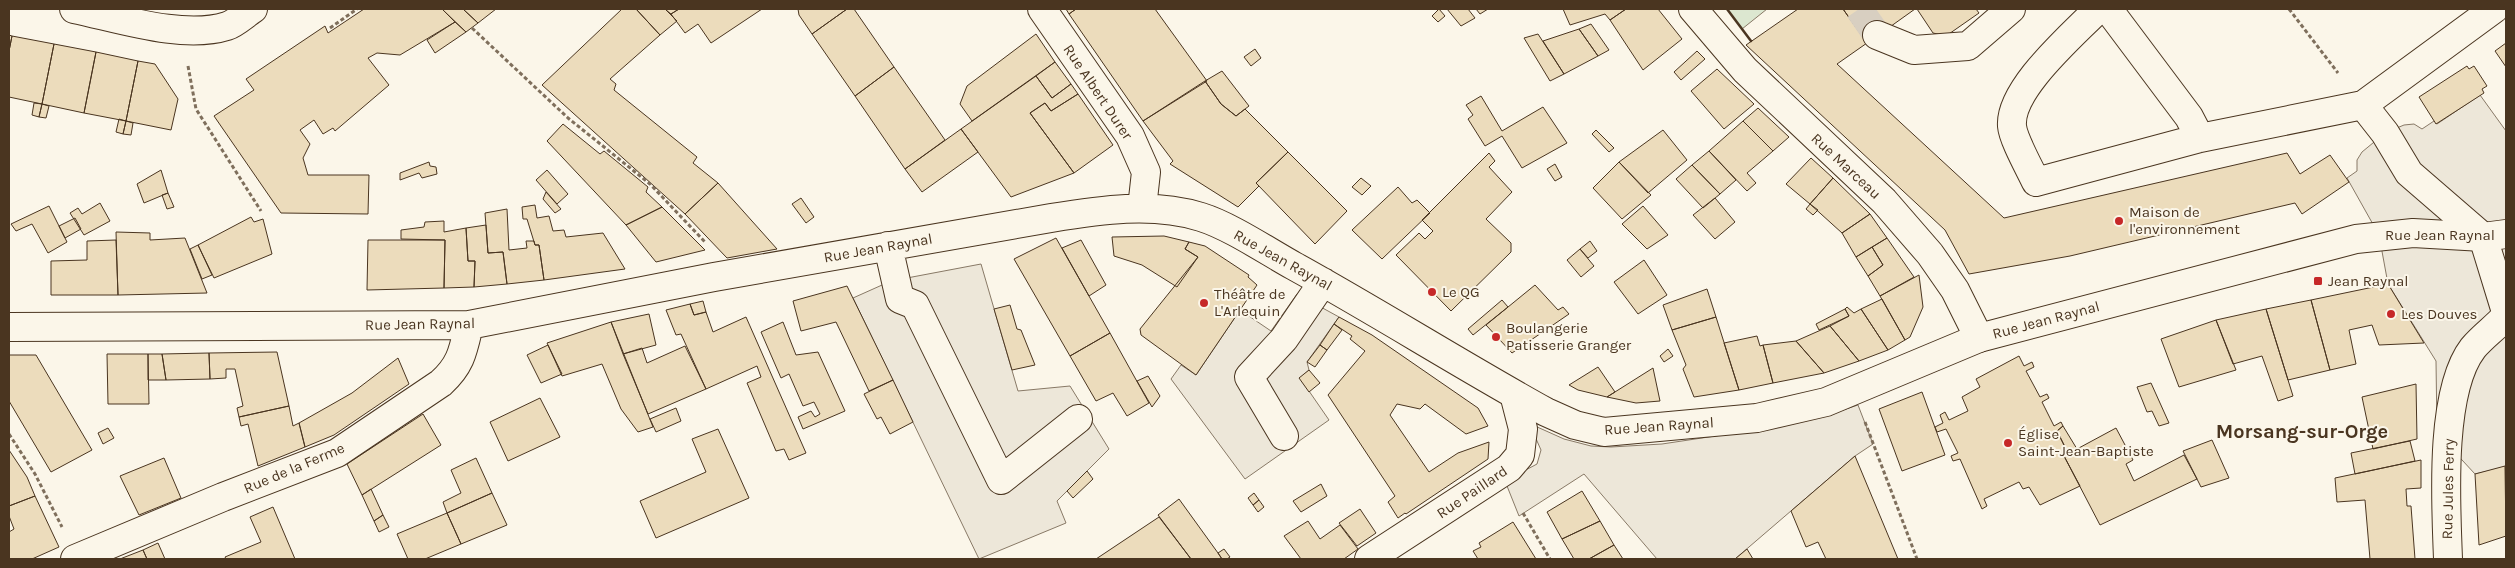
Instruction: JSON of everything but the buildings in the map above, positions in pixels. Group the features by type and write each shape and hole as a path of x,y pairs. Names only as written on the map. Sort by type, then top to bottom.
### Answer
{"street":[{"path":"74,9 156,26 205,31 229,25 252,9"},
{"name":"Rue Albert Durer","path":"1042,9 1130,136 1146,172 1142,208"},
{"name":"Rue Marceau","path":"1693,9 1745,70 1890,208 1930,254 1956,290 1979,338"},
{"path":"1877,36 1914,50 1968,46 2011,9"},
{"path":"2098,9 2028,83 2013,109 2012,128 2036,182 2200,138 2363,105 2494,9"},
{"path":"2108,9 2189,117 2200,138"},
{"path":"2363,105 2385,133 2409,173 2494,236 2506,312"},
{"name":"Rue Jean Raynal","path":"9,327 469,326 724,275 888,246 1079,214 1142,208 1202,217 1323,282 1514,394 1575,425 1604,432 1757,418 1826,402 1979,338 2356,239 2412,233 2494,236"},
{"path":"888,246 900,299 914,305 1001,480 1078,419"},
{"path":"1284,436 1249,377 1284,339 1323,282"},
{"name":"Rue Jules Ferry","path":"2448,559 2446,478 2453,402 2463,365 2473,348 2506,316"},
{"name":"Rue de la Ferme","path":"76,559 223,497 337,453 441,383 455,370 463,351 469,326"},
{"name":"Rue Paillard","path":"1369,559 1509,468 1520,455 1523,430 1514,394"}],"path":[{"path":"330,28 358,9"},
{"path":"2289,9 2363,105"},
{"path":"156,26 188,66 196,109 261,211"},
{"path":"472,28 568,118 650,184 718,258 724,275"},
{"path":"9,434 35,474 76,559"},
{"path":"1873,444 1917,559"},
{"path":"1523,513 1550,559"}],"green space":[{"path":"1727,9 1767,9 1742,29"}],"shaded area":[{"path":"2480,95 2506,131 2506,467 2475,474 2437,433 2436,361 2388,284 2379,235 2347,178 2357,171 2357,160 2362,152 2385,133 2404,125 2414,124 2422,129 2434,121 2437,124"},
{"path":"981,264 1018,391 1070,386 1109,449 1057,501 1066,523 979,559 853,298 891,281"},
{"path":"1297,294 1339,317 1307,362 1309,370 1300,378 1329,420 1245,479 1171,379 1181,365 1196,375 1240,310 1271,331"},
{"path":"1858,405 1873,444 1855,456 1735,559 1657,559 1584,474 1519,516 1505,481 1537,464 1541,450 1533,432 1535,426 1564,439 1591,446 1611,447 1662,444 1755,430 1837,412"}],"tunnel":[{"path":"1859,9 1877,35"}],"wall":[{"path":"1727,9 1751,41"}],"place":[{"name":"Maison de l'environnement","path":"2119,221"},
{"name":"Jean Raynal","path":"2318,281"},
{"name":"Le QG","path":"1432,292"},
{"name":"Théâtre de L'Arlequin","path":"1204,303"},
{"name":"Les Douves","path":"2391,314"},
{"name":"Boulangerie Patisserie Granger","path":"1496,337"},
{"name":"Église Saint-Jean-Baptiste","path":"2008,443"}],"district":[{"name":"Morsang-sur-Orge","path":"2302,431"}]}
